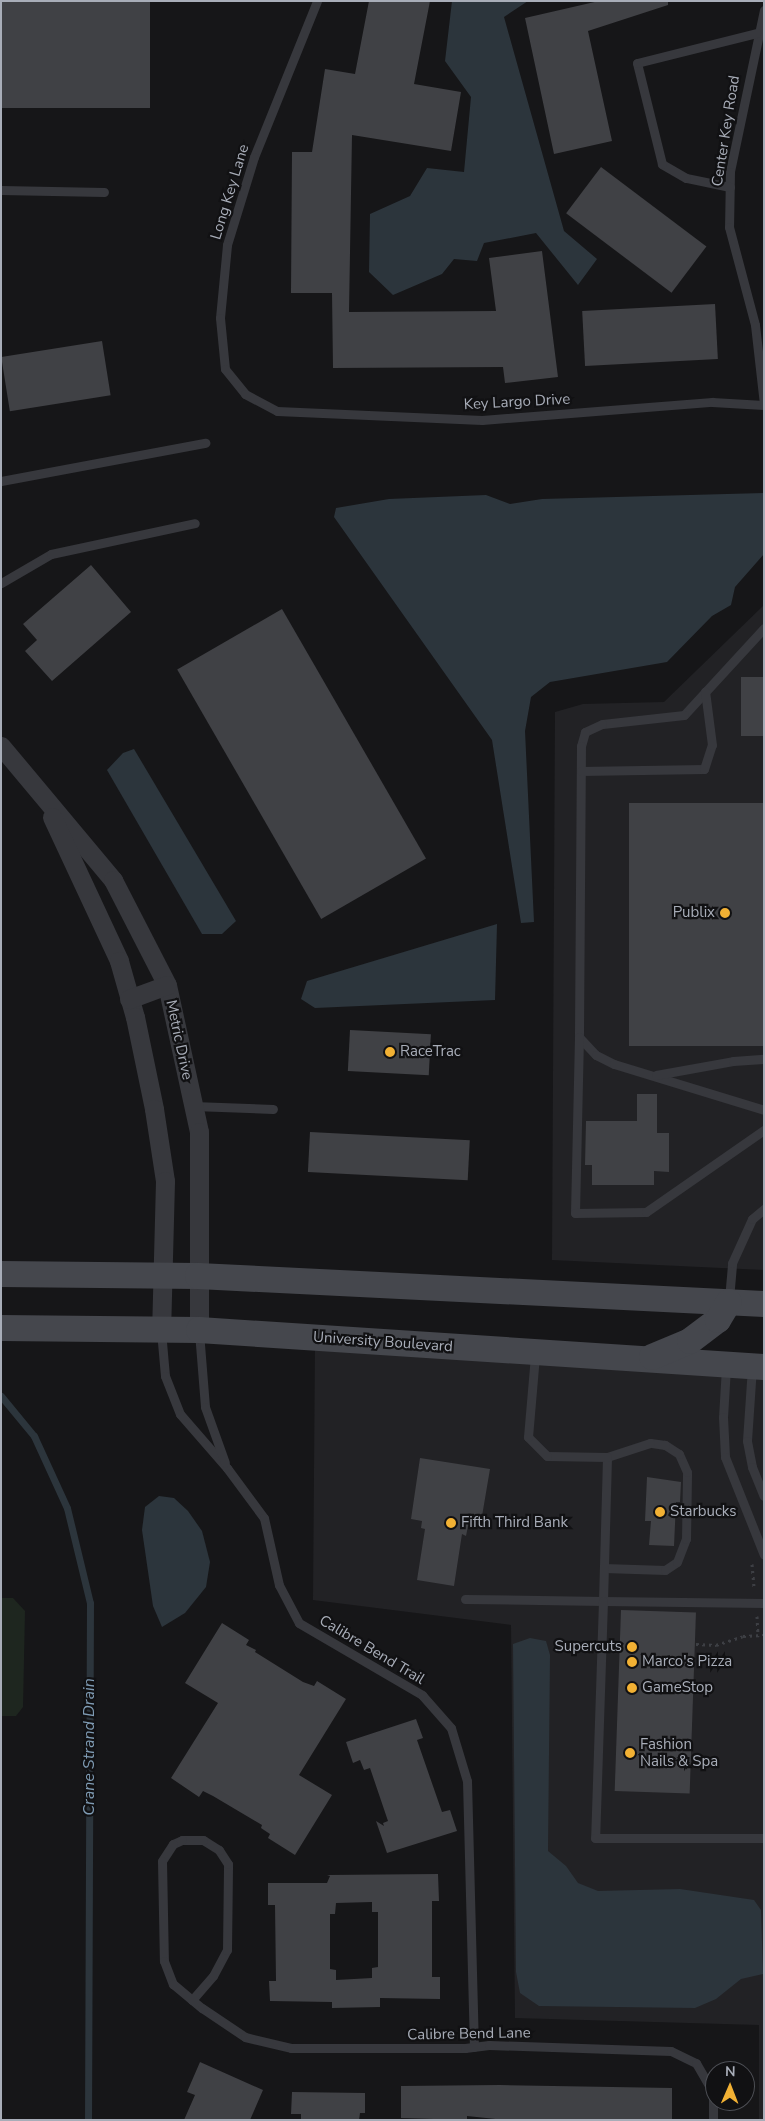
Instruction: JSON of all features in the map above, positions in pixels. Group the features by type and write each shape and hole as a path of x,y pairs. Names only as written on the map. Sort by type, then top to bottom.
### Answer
{"street":[{"name":"Metric Drive","path":"1,746 113,880 167,985 199,1132 199,1330"},
{"name":"Metric Drive","path":"38,789 118,961 129,998 154,1109 165,1181 161,1329"},
{"path":"129,998 167,985"},
{"path":"1,1274 198,1276 764,1304"},
{"path":"644,1360 690,1341 718,1320 729,1302"},
{"name":"University Boulevard","path":"2,1328 199,1330 758,1367"}],"lane":[{"name":"Long Key Lane","path":"245,394 225,369 220,318 227,245 254,157 317,1"},
{"name":"Center Key Road","path":"764,10 756,33 730,187 729,227 755,325 764,405"},
{"path":"730,187 686,178 662,164 637,63 756,33"},
{"path":"1,190 104,192"},
{"name":"Key Largo Drive","path":"245,394 276,411 482,420 712,402 764,405"},
{"path":"1,481 205,444"},
{"path":"1,583 51,554 195,523"},
{"path":"764,628 684,715 602,724 584,732 581,771 579,1037 575,1213 646,1212 764,1130"},
{"path":"581,771 704,769 712,745 705,691"},
{"path":"579,1037 602,1058 764,1110"},
{"path":"654,1076 733,1061 764,1059"},
{"path":"193,1106 273,1110"},
{"path":"729,1302 732,1263 752,1219 764,1209"},
{"name":"Calibre Bend Trail","path":"161,1329 165,1376 180,1414 227,1468 264,1518 279,1585 299,1623 422,1695 451,1728 467,1781 474,2047"},
{"name":"Calibre Bend Trail","path":"199,1330 205,1407 227,1468"},
{"path":"536,1352 528,1437 547,1456 607,1457 650,1443 665,1444 679,1454 687,1472 686,1530 682,1555 665,1570 604,1568"},
{"path":"726,1365 723,1417 725,1457 764,1555"},
{"path":"758,1367 747,1441 752,1467 764,1496"},
{"path":"607,1457 595,1838 764,1838"},
{"path":"465,1599 764,1603"},
{"name":"Calibre Bend Lane","path":"192,2000 213,1976 227,1950 228,1864 219,1850 203,1840 182,1840 173,1844 162,1861 161,1938 164,1962 173,1984 192,2000 245,2037 291,2048 474,2047 672,2050 696,2063 713,2092 713,2120"}],"path":[{"path":"696,1644 716,1645 743,1636 764,1635"}],"shaded area":[{"path":"452,1 528,1 504,17 564,231 597,259 578,285 536,233 484,243 477,261 454,259 442,274 393,295 369,272 370,214 410,196 427,168 464,172 471,97 445,61"},
{"path":"764,493 764,554 735,587 731,605 712,616 667,662 550,682 531,697 525,731 534,922 521,923 492,740 334,517 336,508 389,499 486,495 510,504 542,499"},
{"path":"764,605 764,1270 552,1260 555,712 583,704 664,702"},
{"path":"134,749 236,921 222,934 202,934 107,770 123,753"},
{"path":"497,924 495,1000 315,1008 301,999 307,981"},
{"path":"315,1344 764,1368 764,2120 759,2120 759,2025 515,2018 511,1625 313,1600"},
{"path":"159,1496 174,1498 188,1511 202,1531 210,1562 206,1587 185,1613 162,1627 153,1606 142,1530 145,1507"},
{"path":"1,1598 13,1598 25,1611 23,1707 16,1716 1,1716"},
{"path":"530,1638 546,1641 550,1655 548,1851 566,1866 578,1883 598,1891 680,1889 754,1900 761,1910 763,1974 741,1979 716,1999 695,2008 539,2006 520,1993 516,1972 513,1644"}],"building":[{"path":"1,1 150,1 150,108 1,108"},
{"path":"369,1 430,1 414,84 461,92 451,151 352,135 349,312 496,311 489,258 542,251 558,377 505,383 503,367 333,368 332,293 291,293 292,152 312,152 325,69 355,74"},
{"path":"599,1 668,1 668,5 588,31 612,141 554,154 525,18"},
{"path":"601,167 706,246 672,293 566,213"},
{"path":"715,304 718,359 585,366 582,311"},
{"path":"102,341 111,395 10,411 1,357"},
{"path":"91,565 131,612 52,681 25,651 37,640 23,624"},
{"path":"282,609 426,858 321,919 177,670"},
{"path":"741,677 764,677 764,736 741,736"},
{"path":"629,803 764,803 764,1046 629,1046"},
{"name":"RaceTrac","path":"350,1030 431,1034 429,1075 348,1071"},
{"path":"637,1094 657,1094 657,1133 669,1133 669,1172 654,1171 654,1185 592,1185 592,1165 585,1165 586,1121 637,1121"},
{"path":"310,1132 470,1140 468,1180 308,1172"},
{"name":"Fifth Third Bank","path":"420,1458 490,1469 480,1528 468,1526 466,1536 462,1534 454,1586 417,1580 425,1529 421,1528 422,1521 411,1519"},
{"name":"Starbucks","path":"647,1477 681,1482 680,1502 676,1502 674,1546 649,1545 651,1521 645,1521"},
{"path":"621,1610 696,1613 690,1794 615,1791"},
{"path":"222,1623 249,1640 246,1645 256,1650 255,1652 303,1682 314,1686 317,1681 346,1699 299,1775 332,1795 295,1855 268,1838 270,1834 261,1828 262,1825 203,1791 199,1797 171,1778 218,1703 185,1683"},
{"path":"416,1719 423,1738 417,1740 442,1812 450,1810 457,1831 387,1853 376,1821 384,1826 383,1823 388,1821 370,1768 364,1770 360,1760 353,1763 346,1742"},
{"path":"438,1874 439,1901 432,1901 432,1977 440,1977 440,1999 380,1998 380,2007 332,2008 332,2002 270,2001 269,1981 276,1981 275,1905 268,1905 268,1883 327,1883 330,1876 327,1875","holes":["372,1902 372,1912 378,1912 378,1967 372,1968 372,1978 336,1980 336,1970 330,1969 330,1914 335,1914 336,1903"]},
{"path":"200,2062 263,2090 250,2120 184,2120 195,2095 187,2092"},
{"path":"500,2085 672,2088 672,2119 505,2120 467,2116 467,2120 401,2118 401,2086"},
{"path":"292,2092 365,2093 365,2113 360,2113 359,2120 301,2120 301,2114 291,2114"}],"waterway":[{"name":"Crane Strand Drain","path":"1,1396 34,1436 67,1508 90,1603 88,2120"}],"place":[{"name":"Publix","path":"725,913"},
{"name":"RaceTrac","path":"390,1052"},
{"name":"Starbucks","path":"660,1512"},
{"name":"Fifth Third Bank","path":"451,1523"},
{"name":"Supercuts","path":"632,1647"},
{"name":"Marco's Pizza","path":"632,1662"},
{"name":"GameStop","path":"632,1688"},
{"name":"Fashion Nails & Spa","path":"630,1753"}]}
